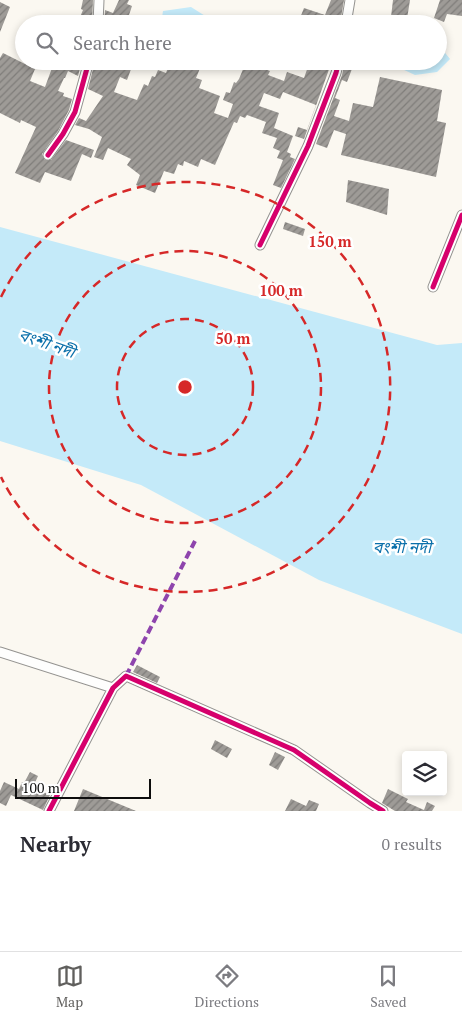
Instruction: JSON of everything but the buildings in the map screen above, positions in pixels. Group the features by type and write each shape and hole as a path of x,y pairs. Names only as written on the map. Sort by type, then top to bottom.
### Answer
{"street":[{"path":"98,15 99,0"},
{"path":"348,15 350,0"},
{"path":"48,155 63,134 75,112 87,70"},
{"path":"260,245 308,146 336,70"},
{"path":"433,287 462,215"},
{"path":"0,652 113,688"},
{"path":"50,811 113,688 126,676 294,750 383,811"}],"water":[{"path":"191,7 204,15 162,15 163,11"},
{"path":"404,70 439,70 437,72 415,75"},
{"name":"বংশী নদী","path":"0,227 437,345 462,343 462,634 319,580 141,485 0,441"}],"marked path":[{"path":"126,676 195,541"}],"cycle path":[{"path":"48,155 63,134 75,112 87,70"},
{"path":"260,245 308,146 337,70"},
{"path":"433,287 462,215"},
{"path":"49,811 113,688 126,676 294,750 383,811"}]}
